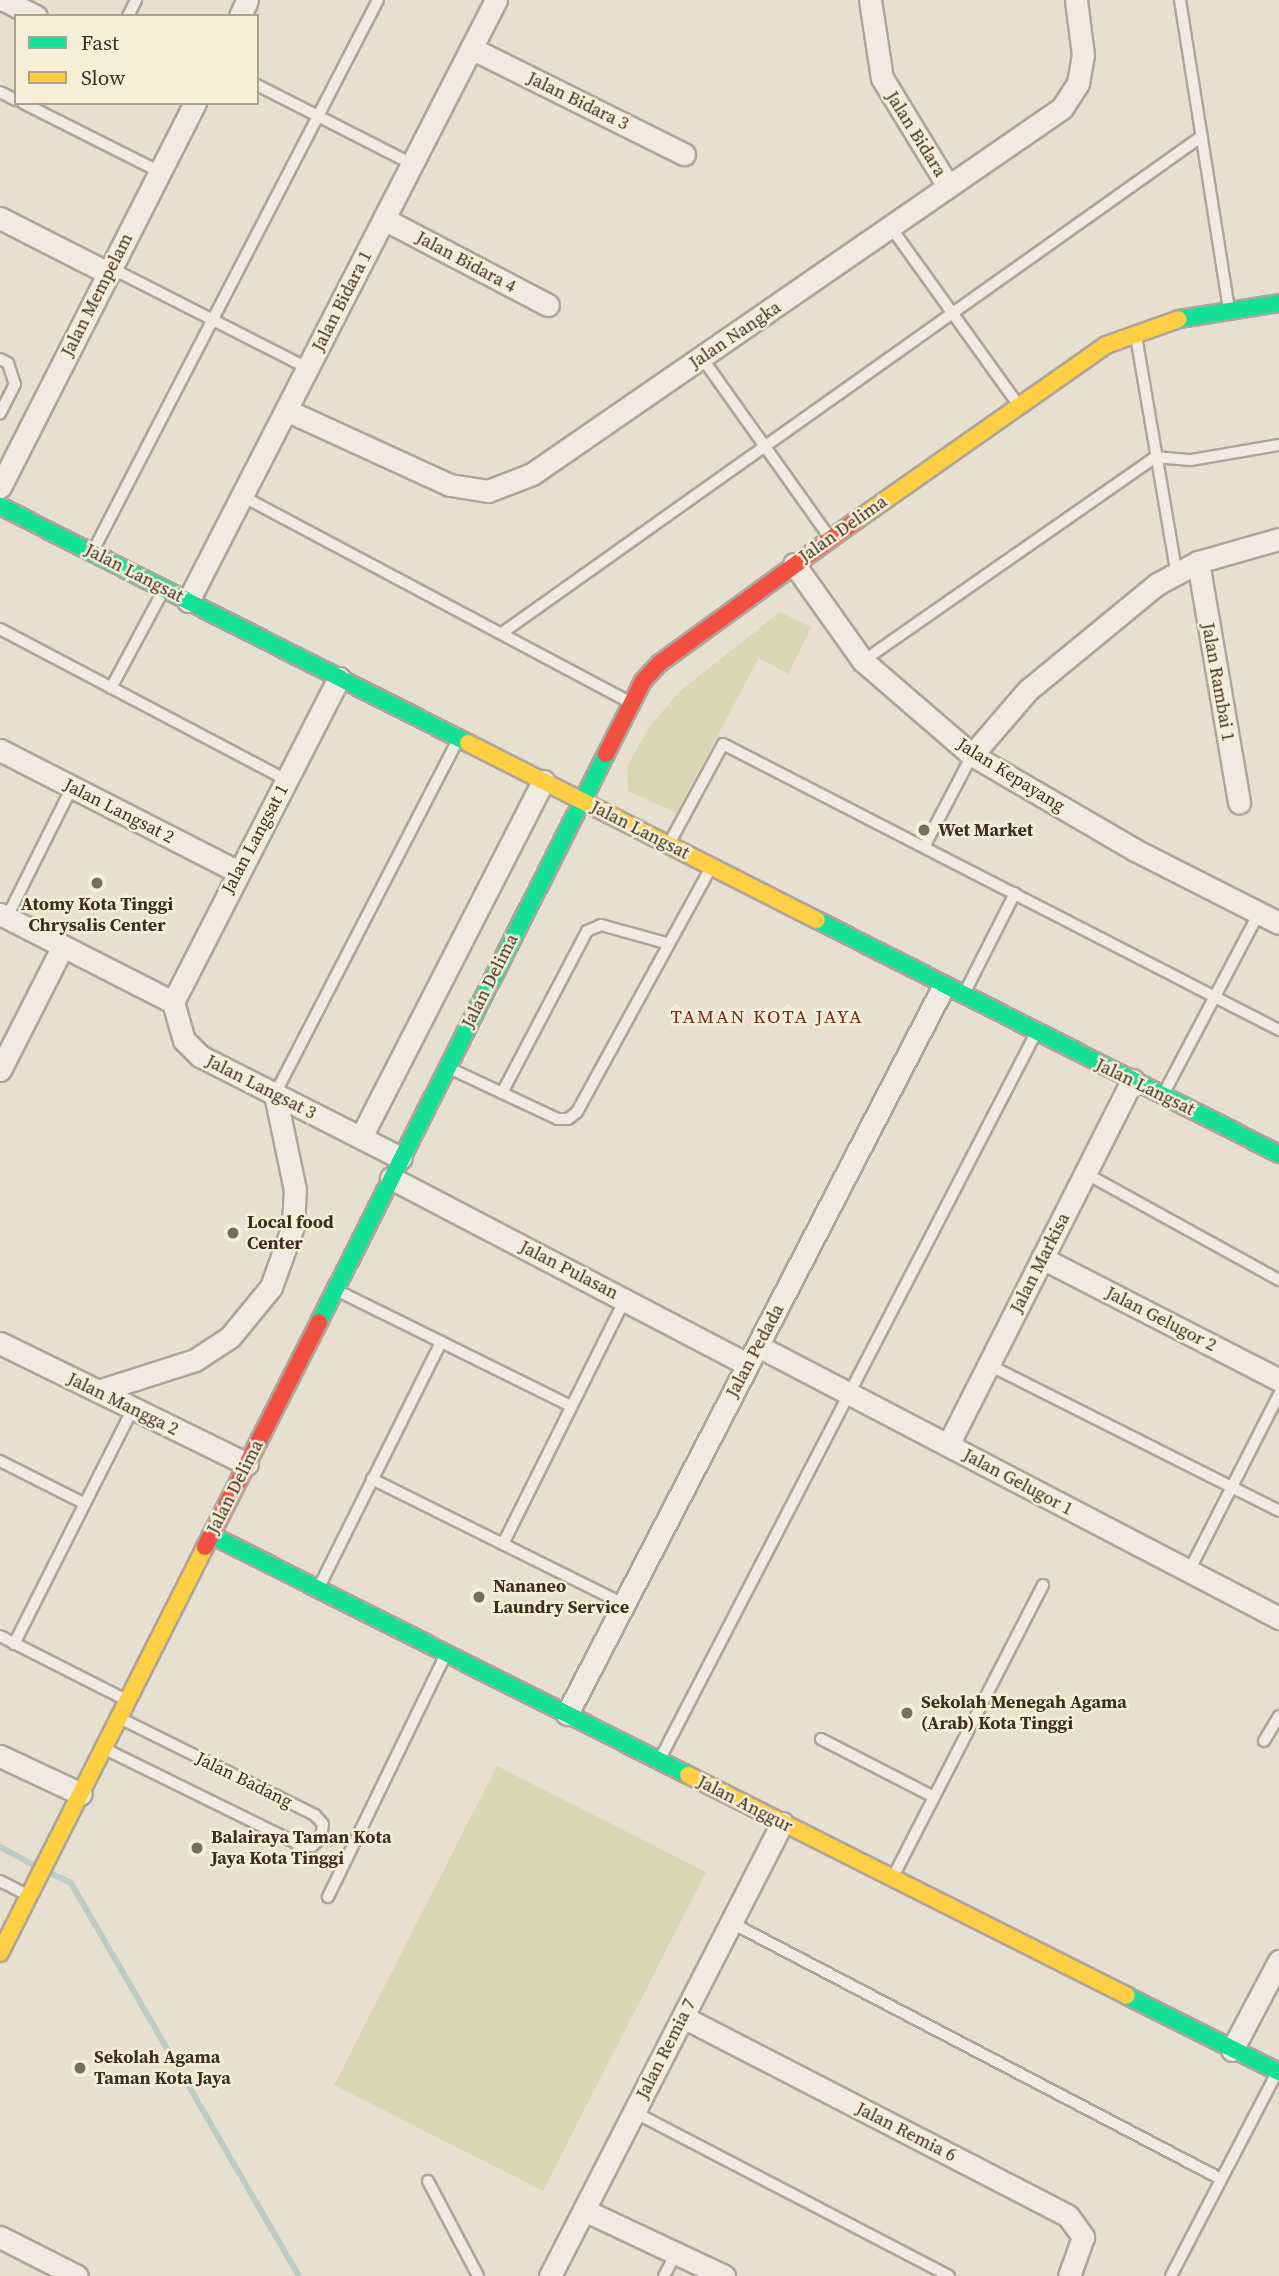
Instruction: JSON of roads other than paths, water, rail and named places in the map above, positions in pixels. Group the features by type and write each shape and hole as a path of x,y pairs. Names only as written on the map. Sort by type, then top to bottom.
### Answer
{"street":[{"path":"5,0 35,10"},
{"name":"Jalan Bidara 1","path":"188,601 496,0"},
{"name":"Jalan Bidara","path":"870,0 882,78 948,186"},
{"name":"Jalan Nangka","path":"286,410 450,485 488,491 532,474 892,229 948,186 1062,108 1078,83 1083,55 1076,0"},
{"name":"Jalan Bidara 3","path":"471,48 684,154"},
{"name":"Jalan Mempelam","path":"0,487 194,105"},
{"path":"0,218 110,271"},
{"name":"Jalan Bidara 4","path":"384,219 548,305"},
{"name":"Jalan Delima","path":"0,1953 630,703 660,663 1018,405 1135,330 1229,310 1279,303"},
{"name":"Jalan Langsat","path":"0,506 1279,1154"},
{"path":"972,755 1028,690 1176,571 1279,539"},
{"name":"Jalan Rambai 1","path":"1198,562 1238,803"},
{"name":"Jalan Kepayang","path":"794,564 863,660 972,755 1135,850 1279,923"},
{"name":"Jalan Langsat 1","path":"173,1002 339,678"},
{"name":"Jalan Langsat 2","path":"0,750 238,872"},
{"path":"361,1138 543,781"},
{"path":"4,915 173,1002"},
{"path":"0,1070 63,946"},
{"name":"Jalan Pedada","path":"567,1714 752,1355 953,991"},
{"name":"Jalan Langsat 3","path":"173,1002 184,1040 200,1056 401,1158"},
{"name":"Jalan Markisa","path":"948,1445 1132,1080"},
{"path":"98,1391 195,1360 230,1337 271,1287 293,1226 295,1190 275,1094"},
{"name":"Jalan Pulasan","path":"391,1178 625,1299 752,1355"},
{"name":"Jalan Gelugor 2","path":"1042,1258 1279,1380"},
{"name":"Jalan Mangga 2","path":"0,1343 247,1464"},
{"name":"Jalan Gelugor 1","path":"752,1355 850,1396 1279,1618"},
{"name":"Jalan Anggur","path":"211,1535 1278,2072"},
{"path":"0,1756 81,1794"},
{"name":"Jalan Remia 7","path":"550,2276 782,1823"},
{"path":"1231,2050 1279,1961"},
{"name":"Jalan Remia 6","path":"683,2017 1068,2216 1083,2237 1069,2276"},
{"path":"584,2210 724,2276"},
{"path":"0,2236 77,2276"}],"lane":[{"path":"93,552 378,0"},
{"path":"1180,0 1229,310"},
{"path":"259,86 412,164"},
{"path":"27,105 160,172"},
{"path":"502,633 1202,136"},
{"path":"892,229 1018,405"},
{"path":"110,271 307,369"},
{"path":"1135,330 1176,571"},
{"path":"702,358 830,538"},
{"path":"0,359 8,363 15,384 0,412"},
{"path":"863,660 1155,457 1191,460 1279,444"},
{"path":"242,496 630,703"},
{"path":"111,688 164,589"},
{"path":"0,629 286,780"},
{"path":"275,1094 458,738"},
{"path":"669,845 723,744 1279,1030"},
{"path":"924,847 972,755"},
{"path":"4,915 72,787"},
{"path":"446,1067 558,1119 568,1119 578,1112 666,943 712,866"},
{"path":"953,991 1015,893"},
{"path":"1163,1096 1259,913"},
{"path":"502,1093 587,931 601,925 666,943"},
{"path":"659,1760 1036,1033"},
{"path":"1085,1173 1279,1280"},
{"path":"335,1289 571,1406"},
{"path":"503,1544 625,1299"},
{"path":"318,1588 441,1342"},
{"path":"989,1365 1279,1511"},
{"path":"1189,1571 1279,1394"},
{"path":"14,1644 133,1408"},
{"path":"0,1461 85,1504"},
{"path":"372,1479 624,1604"},
{"path":"892,1878 1043,1585"},
{"path":"0,1636 128,1701"},
{"path":"328,1897 446,1654"},
{"path":"1264,1741 1279,1716"},
{"name":"Jalan Badang","path":"104,1748 300,1845 312,1846 321,1838 323,1824 315,1815 119,1718"},
{"path":"821,1739 934,1797"},
{"path":"0,1881 31,1892"},
{"path":"730,1922 1221,2179"},
{"path":"1171,2276 1278,2072"},
{"path":"634,2112 948,2276"},
{"path":"428,2181 478,2276"},
{"path":"664,2276 677,2252"}],"waterway":[{"path":"0,1847 34,1865"},
{"path":"50,1873 71,1883 299,2276"}],"place":[{"name":"Wet Market","path":"924,830"},
{"name":"Atomy Kota Tinggi Chrysalis Center","path":"97,883"},
{"name":"Local food Center","path":"233,1233"},
{"name":"Nananeo Laundry Service","path":"479,1597"},
{"name":"Sekolah Menegah Agama (Arab) Kota Tinggi","path":"907,1713"},
{"name":"Balairaya Taman Kota Jaya Kota Tinggi","path":"197,1848"},
{"name":"Sekolah Agama Taman Kota Jaya","path":"80,2068"}],"district":[{"name":"TAMAN KOTA JAYA","path":"767,1017"}]}
